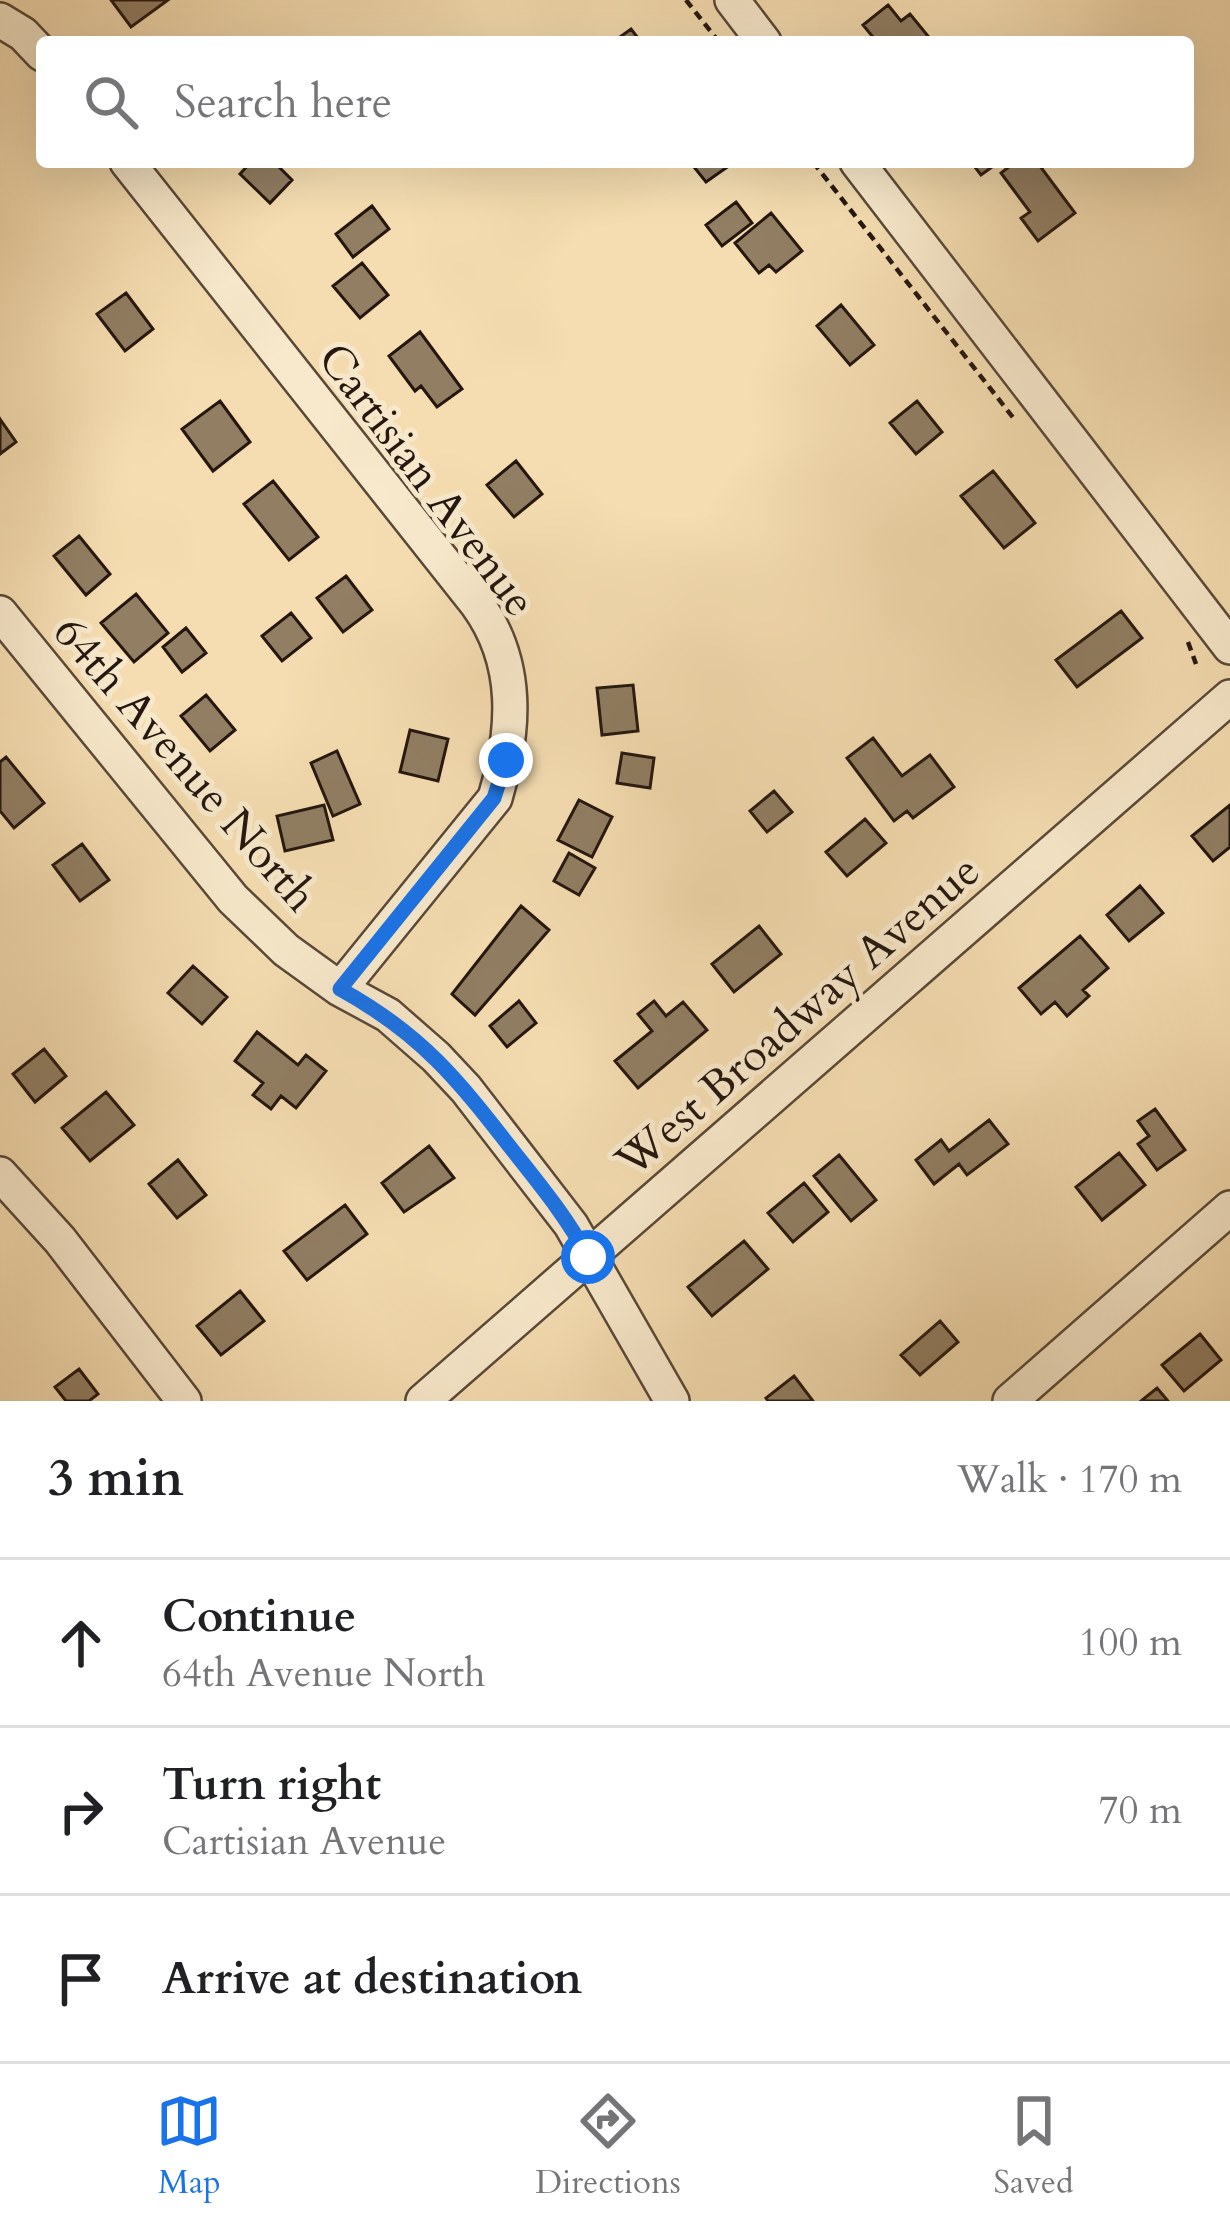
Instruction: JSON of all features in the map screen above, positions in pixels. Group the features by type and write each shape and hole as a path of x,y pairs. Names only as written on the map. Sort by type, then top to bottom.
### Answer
{"street":[{"path":"732,0 759,36"},
{"path":"0,20 36,48"},
{"name":"Cartisian Avenue","path":"132,168 477,604 493,626 509,676 506,760 494,798 340,989"},
{"path":"861,168 1230,647"},
{"name":"64th Avenue North","path":"0,613 10,648 233,899 286,950 340,989 388,1015 436,1057 571,1225 672,1401"},
{"name":"West Broadway Avenue","path":"423,1401 1230,697"},
{"path":"0,1174 59,1240 184,1401"},
{"path":"1010,1401 1230,1208"}],"path":[{"path":"686,0 713,36"},
{"path":"818,168 1014,418"},
{"path":"1187,638 1196,664"}],"building":[{"path":"111,0 168,0 131,27"},
{"path":"888,5 901,21 910,14 928,36 872,36 863,25"},
{"path":"246,168 280,168 292,180 270,203 240,174"},
{"path":"695,168 726,168 706,182"},
{"path":"1007,168 1041,168 1075,213 1038,241 1021,218 1030,212 1001,173"},
{"path":"736,202 752,223 722,246 706,225"},
{"path":"372,206 389,229 353,257 336,234"},
{"path":"771,213 802,251 776,272 769,265 759,273 735,243"},
{"path":"362,263 388,295 360,318 333,286"},
{"path":"126,293 153,329 125,351 97,314"},
{"path":"841,305 874,345 850,365 817,326"},
{"path":"420,332 462,389 437,407 421,386 415,391 389,356"},
{"path":"220,401 250,442 213,471 182,429"},
{"path":"917,401 942,432 916,454 890,423"},
{"path":"0,419 16,442 0,454"},
{"path":"516,461 542,494 514,517 487,485"},
{"path":"993,471 1035,523 1004,548 961,496"},
{"path":"273,481 318,537 289,560 244,504"},
{"path":"79,536 110,574 86,595 54,556"},
{"path":"346,576 372,610 343,632 317,598"},
{"path":"136,594 168,633 134,662 101,623"},
{"path":"1121,611 1142,638 1077,687 1056,660"},
{"path":"291,613 311,638 282,661 262,636"},
{"path":"186,628 206,653 182,672 163,647"},
{"path":"633,685 638,731 602,735 597,688"},
{"path":"206,695 235,730 210,751 181,716"},
{"path":"410,730 448,739 438,781 400,772"},
{"path":"873,738 902,776 930,755 954,787 913,818 907,811 894,821 847,758"},
{"path":"337,751 360,804 333,816 311,763"},
{"path":"622,753 654,758 650,788 617,783"},
{"path":"6,757 44,803 14,828 0,811 0,762"},
{"path":"774,791 792,812 767,832 750,811"},
{"path":"579,800 612,817 592,857 558,840"},
{"path":"324,805 333,840 285,851 277,816"},
{"path":"1230,805 1230,847 1213,861 1192,836"},
{"path":"865,819 886,843 847,876 826,852"},
{"path":"82,844 109,880 80,901 53,865"},
{"path":"569,853 595,868 579,895 554,881"},
{"path":"1140,886 1163,913 1129,941 1107,915"},
{"path":"521,906 549,930 475,1015 452,994"},
{"path":"759,926 781,954 734,992 712,964"},
{"path":"1080,936 1108,968 1083,990 1089,996 1067,1016 1055,1002 1041,1014 1019,988"},
{"path":"193,966 227,997 202,1024 168,993"},
{"path":"519,1001 536,1023 507,1047 490,1026"},
{"path":"654,1001 666,1016 683,1002 707,1030 638,1088 615,1061 652,1031 638,1014"},
{"path":"257,1032 298,1065 306,1055 326,1071 296,1108 281,1096 271,1109 253,1095 263,1083 235,1061"},
{"path":"44,1049 66,1076 35,1102 13,1074"},
{"path":"106,1092 134,1125 90,1161 62,1128"},
{"path":"1155,1109 1185,1150 1157,1170 1138,1144 1149,1136 1138,1121"},
{"path":"989,1120 1008,1144 967,1175 959,1164 934,1184 916,1160 941,1140 949,1151"},
{"path":"429,1146 454,1178 404,1212 382,1183"},
{"path":"1119,1153 1145,1185 1102,1220 1076,1187"},
{"path":"839,1155 876,1200 851,1221 814,1176"},
{"path":"178,1160 206,1195 177,1218 149,1184"},
{"path":"804,1183 828,1212 793,1242 768,1213"},
{"path":"345,1205 367,1234 307,1280 284,1251"},
{"path":"744,1241 768,1269 712,1316 688,1287"},
{"path":"240,1291 264,1321 221,1355 197,1326"},
{"path":"940,1321 958,1342 920,1375 901,1355"},
{"path":"1200,1334 1221,1360 1184,1391 1162,1365"},
{"path":"79,1369 98,1394 89,1401 66,1401 55,1387"},
{"path":"794,1376 813,1401 768,1401 766,1398"},
{"path":"1157,1388 1168,1401 1141,1401"}],"route":[{"path":"506,760 494,798 340,989 388,1015 466,1089 571,1225 588,1257"}]}
